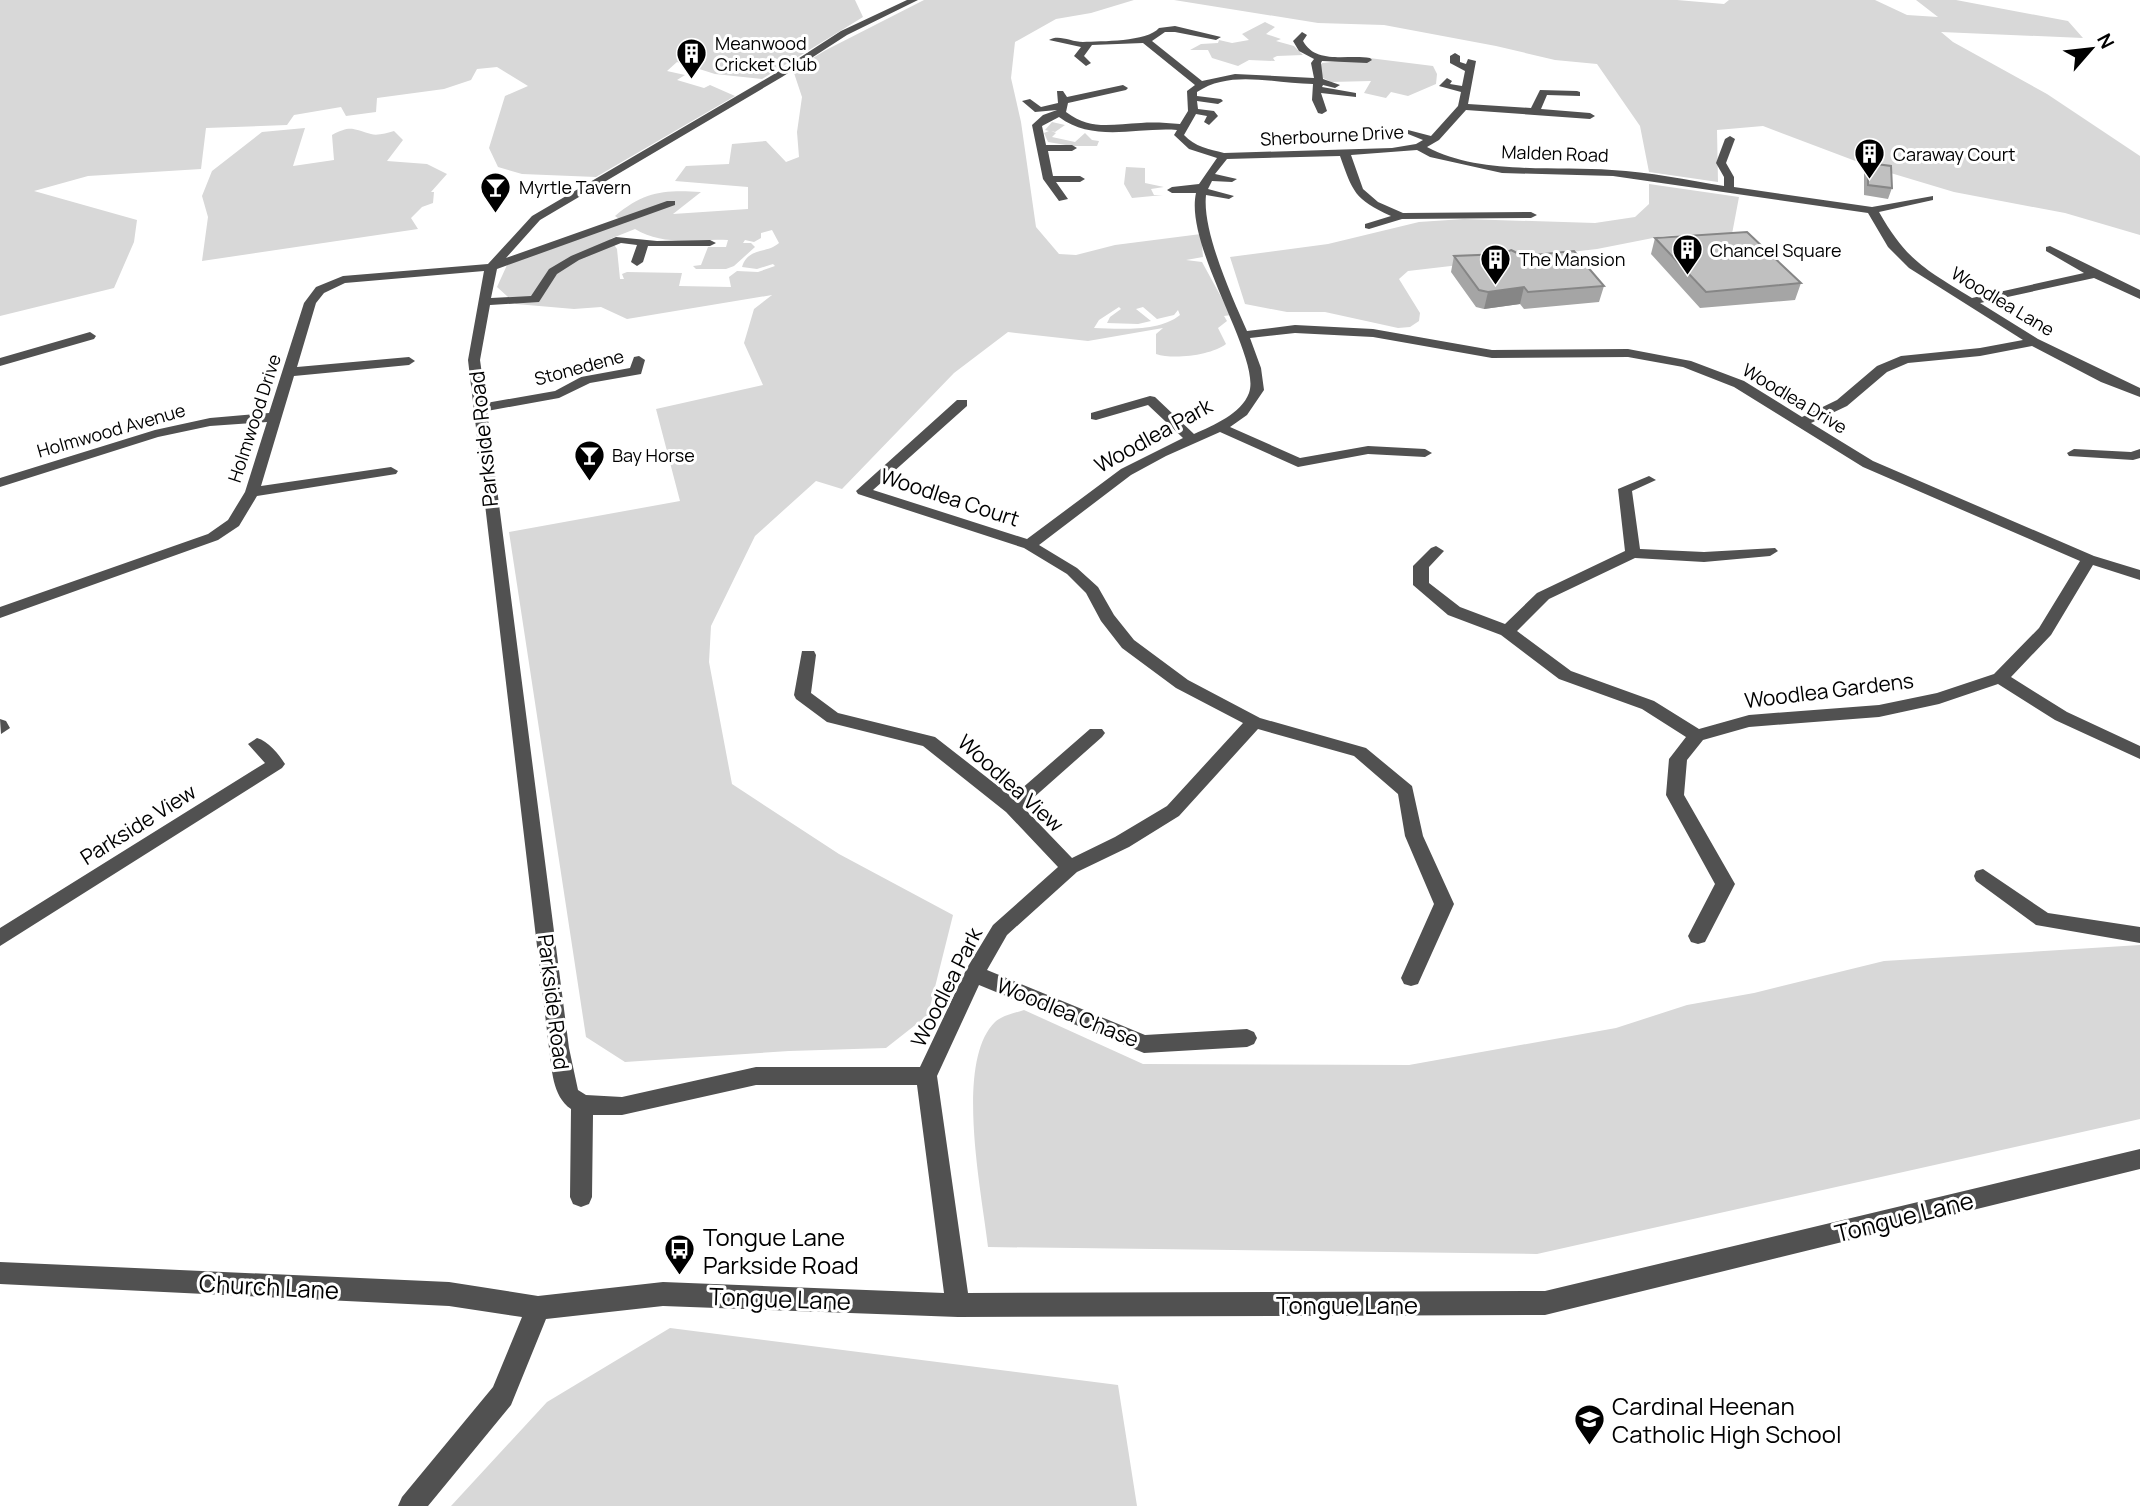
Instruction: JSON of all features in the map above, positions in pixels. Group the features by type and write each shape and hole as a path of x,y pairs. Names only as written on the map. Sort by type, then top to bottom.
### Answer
{"street":[{"path":"491,267 545,211 779,75 844,33 914,0"},
{"path":"1164,32 1173,24 1171,17"},
{"path":"1198,33 1210,25"},
{"path":"1164,32 1177,45 1178,55 1169,59"},
{"path":"1054,40 1088,44 1103,40 1147,37 1164,32 1198,33 1216,37"},
{"path":"1147,37 1183,72 1200,84"},
{"path":"1070,38 1088,44"},
{"path":"1286,40 1300,40 1309,55 1320,58 1340,53 1367,60"},
{"path":"1086,63 1079,56 1088,44"},
{"path":"1455,56 1455,63 1472,63 1462,107 1590,116"},
{"path":"1320,58 1316,63 1317,103 1322,111"},
{"path":"1183,72 1196,64"},
{"path":"1181,131 1193,111 1192,91 1200,84 1246,75 1317,85 1353,95"},
{"path":"1447,81 1444,86 1465,90"},
{"path":"1317,85 1335,85"},
{"path":"1027,101 1039,110 1097,91 1123,88"},
{"path":"1535,111 1543,92 1577,94"},
{"path":"1193,98 1218,101"},
{"path":"1061,103 1073,124 1106,135 1137,126 1181,131"},
{"path":"1061,103 1037,125 1037,136 1042,148 1043,168 1063,199"},
{"name":"Sherbourne Drive","path":"1181,131 1183,142 1197,149 1224,156 1247,151 1298,158 1344,151 1392,151 1419,147 1431,140 1462,107"},
{"path":"1193,111 1210,113 1213,116 1209,122"},
{"path":"1137,126 1139,114"},
{"path":"1157,134 1181,131"},
{"path":"1412,132 1431,140"},
{"path":"1729,188 1729,177 1721,163 1731,139"},
{"path":"1287,144 1298,158"},
{"name":"Malden Road","path":"1419,147 1446,158 1502,170 1613,173 1692,182 1872,210"},
{"path":"1042,148 1072,148"},
{"path":"1344,151 1358,190 1374,204 1401,216"},
{"path":"1446,158 1457,154 1480,157"},
{"path":"1224,156 1202,189 1223,289 1242,335"},
{"path":"1048,179 1080,179"},
{"path":"1172,190 1202,189 1232,179"},
{"path":"1202,189 1227,200"},
{"path":"1872,210 1929,198"},
{"name":"Holmwood Drive","path":"0,613 213,537 234,523 252,492 310,303 320,290 343,279 491,267 671,203"},
{"name":"Woodlea Lane","path":"1872,210 1892,245 1913,266 2034,342 2106,380 2140,393"},
{"path":"1368,226 1401,216 1531,215"},
{"path":"483,302 535,299 553,272 575,258 620,239 710,243"},
{"path":"637,262 644,242"},
{"path":"2050,249 2140,295"},
{"name":"Parkside Road","path":"491,267 474,360 479,408 564,1081 570,1096 582,1104"},
{"path":"1968,302 2095,274"},
{"name":"Woodlea Drive","path":"1242,335 1295,329 1373,333 1492,354 1628,353 1686,363 1740,384 1868,464 2089,559 2140,575"},
{"name":"Woodlea Park","path":"1030,545 1116,478 1161,453 1219,427 1244,409 1257,389 1254,368 1242,335"},
{"path":"0,362 90,336"},
{"path":"1800,423 1842,403 1882,369 1906,359 1980,352 2034,342"},
{"name":"Stonedene","path":"479,408 559,394 586,380 636,371 639,360"},
{"path":"290,372 410,361"},
{"path":"1096,416 1150,400 1192,439"},
{"name":"Woodlea Court","path":"962,403 863,491 1030,545"},
{"name":"Holmwood Avenue","path":"0,483 155,434 210,422 275,417"},
{"path":"1219,427 1298,463 1368,450 1425,453"},
{"path":"2074,453 2133,456 2140,453"},
{"path":"252,492 391,477 391,455"},
{"path":"1633,553 1625,489 1649,480"},
{"path":"1030,545 1072,571 1092,590 1107,617 1128,644 1182,684 1254,722 1360,752 1406,791 1414,836 1444,904 1411,978"},
{"path":"1436,551 1421,566 1421,584 1454,611 1507,631 1565,675 1648,705 1697,736 1678,759 1675,795 1725,884 1698,936"},
{"path":"1507,631 1543,596 1633,553 1704,557 1770,551"},
{"name":"Woodlea Gardens","path":"1697,736 1749,721 1879,711 1939,698 2000,678 2045,631 2089,559"},
{"name":"Woodlea View","path":"808,655 802,695 833,718 929,741 1012,807 1070,867"},
{"path":"2000,678 2061,716 2140,753"},
{"name":"Woodlea Park","path":"958,1305 926,1076 974,974 1000,930 1070,867 1122,842 1173,811 1254,722"},
{"path":"1012,807 1096,733"},
{"name":"Parkside View","path":"0,938 276,764 257,744"},
{"path":"1983,876 2043,920 2140,935"},
{"name":"Woodlea Chase","path":"974,974 1144,1044 1247,1038"},
{"path":"581,1197 582,1104 622,1106 756,1076 926,1076"},
{"name":"Tongue Lane","path":"538,1308 663,1294 958,1305 1545,1303 2140,1159"},
{"name":"Church Lane","path":"0,1273 449,1294 538,1308"},
{"path":"411,1506 502,1396 538,1308"}],"shaded area":[{"path":"0,0 855,0 863,17 762,79 715,74 677,62 667,71 685,75 677,80 704,88 710,85 735,96 596,177 522,174 498,167 489,148 505,96 528,86 497,67 477,69 471,80 444,89 377,98 376,112 346,116 341,107 294,115 287,125 206,128 201,169 88,176 34,191 137,220 134,242 114,288 0,316"},
{"path":"924,0 1134,0 1091,13 1056,19 1015,42 1011,78 1021,122 1036,227 1059,254 1076,255 1115,245 1201,234 1203,257 1186,260 1202,262 1231,315 1224,316 1227,321 1218,328 1226,344 1202,354 1173,357 1156,354 1156,334 1163,328 1088,341 1008,332 954,373 842,489 816,481 755,536 711,626 709,662 732,784 839,854 953,915 928,1015 886,1048 789,1051 625,1062 586,1037 509,532 680,501 656,409 763,385 744,343 754,309 772,295 627,319 601,307 574,309 516,304 497,287 507,265 599,226 625,223 615,216 636,201 655,194 701,192 673,214 748,209 748,187 675,181 686,166 729,164 732,144 766,141 786,162 799,157 797,132 802,97 793,70","holes":["635,229 646,235 669,240 728,240 726,247 708,247 701,265 693,266 696,269 726,269 734,266 755,247 751,243 743,243 745,240 754,242 761,238 761,233 772,230 779,243 749,256 742,267 757,269 773,264 775,266 758,272 737,271 729,277 731,287 679,286 682,273 627,272 622,274 624,279 620,279 617,249 610,239","1119,307 1121,309 1110,317 1107,323 1138,324 1151,321 1136,309 1143,307 1157,319 1174,315 1178,310 1180,315 1150,327 1094,328 1099,320"]},
{"path":"1174,0 1677,0 1724,4 1729,0 1875,0 1907,15 1938,17 1916,0 1956,0 2068,21 2083,38 1941,32 1953,42 2047,94 2140,156 2140,235 2065,213 1954,192 1874,168 1763,126 1717,130 1718,182 1649,172 1640,126 1597,64 1555,60 1384,25 1318,23"},
{"path":"1265,22 1275,27 1266,34 1281,39 1276,41 1294,46 1303,55 1277,56 1273,58 1275,61 1249,60 1238,66 1212,58 1208,50 1190,50 1201,44 1218,43 1219,40 1232,43 1249,40 1242,34"},
{"path":"1369,58 1433,66 1437,74 1436,84 1408,96 1391,92 1386,98 1364,93 1371,81 1331,82 1323,78 1319,68 1322,63"},
{"path":"1052,122 1065,125 1055,132 1051,131 1056,133 1052,137 1075,142 1085,133 1092,140 1099,141 1097,146 1048,142 1044,133 1049,131 1045,130"},
{"path":"305,128 293,166 334,160 332,135 343,130 352,129 376,135 394,131 403,140 387,161 427,164 447,174 431,192 434,192 433,203 422,207 411,218 418,229 202,261 208,217 202,196 212,171 262,132"},
{"path":"1126,167 1145,168 1145,183 1164,187 1151,189 1154,195 1163,195 1132,198 1124,184"},
{"path":"1649,184 1739,197 1732,234 1663,236 1597,249 1408,271 1399,279 1420,313 1419,321 1410,327 1398,328 1325,312 1287,312 1245,304 1230,257 1328,244 1419,222 1464,219 1595,223 1635,217 1649,204"},
{"path":"2140,945 2140,1119 1537,1254 988,1247 974,1129 976,1066 983,1041 995,1022 1004,1016 1024,1010 1143,1064 1409,1065 1616,1028 1687,1005 1754,993 1884,961"},
{"path":"670,1328 1118,1385 1137,1506 451,1506 547,1402"}],"building":[{"path":"1868,163 1891,166 1892,188 1868,185"},
{"path":"1747,232 1801,283 1706,292 1655,238"},
{"path":"1511,250 1523,256 1574,251 1604,286 1528,292 1524,287 1488,292 1479,290 1454,256 1503,254"}],"place":[{"name":"Meanwood Cricket Club","path":"692,80"},
{"name":"Caraway Court","path":"1870,181"},
{"name":"Myrtle Tavern","path":"496,214"},
{"name":"Chancel Square","path":"1687,277"},
{"name":"The Mansion","path":"1496,286"},
{"name":"Bay Horse","path":"589,482"},
{"name":"Tongue Lane Parkside Road","path":"680,1277"},
{"name":"Cardinal Heenan Catholic High School","path":"1589,1446"}]}
